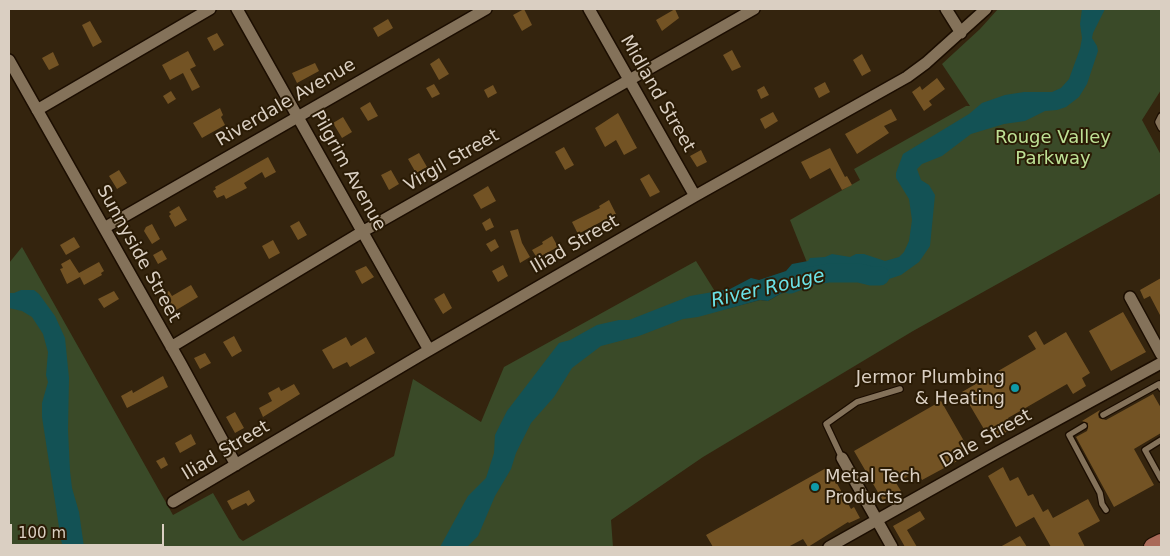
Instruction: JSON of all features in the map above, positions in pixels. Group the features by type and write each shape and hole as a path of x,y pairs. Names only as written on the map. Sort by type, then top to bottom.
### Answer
{"main road":[{"path":"1153,547 1161,542"}],"street":[{"path":"37,110 210,9"},
{"name":"Pilgrim Avenue","path":"236,9 429,350"},
{"name":"Riverdale Avenue","path":"104,228 486,9"},
{"name":"Midland Street","path":"589,9 695,196"},
{"name":"Virgil Street","path":"171,347 362,232 754,9"},
{"path":"946,9 961,33"},
{"name":"Iliad Street","path":"173,502 429,350 695,196 907,77 926,64 986,9"},
{"name":"Sunnyside Street","path":"9,60 236,466"},
{"path":"1130,297 1161,354"},
{"name":"Dale Street","path":"828,547 1161,363"},
{"path":"842,458 892,547"}],"lane":[{"path":"1161,116 1158,122 1161,128"},
{"path":"1103,415 1159,384 1161,388"},
{"path":"842,458 826,424 857,402 900,389"},
{"path":"1084,426 1069,435 1100,493 1102,504 1106,510"},
{"path":"1161,440 1145,450 1161,479"}],"green space":[{"name":"Rouge Valley Parkway","path":"998,9 1161,9 1161,90 1142,120 1161,155 1161,193 913,331 703,457 611,520 613,547 9,547 9,263 22,247 173,515 213,493 239,538 243,541 394,456 413,379 481,422 504,367 696,261 726,309 760,300 768,301 814,280 790,220 860,180 854,169 966,106 970,106 942,64 980,29"}],"water":[{"path":"1082,9 1105,9 1092,38 1098,51 1087,84 1079,97 1066,107 1045,111 1025,121 1004,124 971,134 942,156 922,164 917,169 921,180 929,185 935,195 930,246 919,262 901,275 889,279 864,279 852,270 822,271 798,288 780,294 768,301 760,300 698,317 683,319 639,336 601,346 572,368 554,397 531,423 516,453 511,469 495,496 478,536 467,547 440,547 468,496 486,478 494,453 495,435 507,411 559,343 570,340 597,325 619,320 629,320 690,296 730,289 751,278 759,280 786,271 792,264 808,261 810,258 825,257 832,254 850,257 856,254 864,254 885,261 899,257 904,252 909,241 912,220 909,199 896,178 903,154 969,114 982,103 1005,95 1024,92 1052,92 1061,88 1069,79 1080,49"},
{"path":"21,290 34,290 39,294 55,316 65,338 69,378 68,430 70,471 84,547 63,547 61,540 42,417 42,403 48,382 46,375 48,352 43,334 32,317 22,311 9,308 9,293"}],"building":[{"path":"524,9 532,25 522,31 513,15"},
{"path":"675,9 679,18 662,31 656,20"},
{"path":"388,19 393,28 378,37 373,28"},
{"path":"90,21 102,42 93,47 82,25"},
{"path":"217,33 224,45 214,51 207,38"},
{"path":"732,50 741,67 732,71 723,55"},
{"path":"188,51 196,66 190,69 200,87 192,91 183,73 170,80 162,65"},
{"path":"53,52 59,65 49,70 42,58"},
{"path":"862,54 871,71 862,76 853,60"},
{"path":"439,58 449,74 439,80 430,64"},
{"path":"315,63 319,71 297,83 292,73"},
{"path":"937,78 945,89 929,101 932,105 924,111 912,92 920,86 922,90"},
{"path":"825,82 830,92 819,98 814,88"},
{"path":"434,84 440,94 432,98 426,88"},
{"path":"493,85 497,93 488,98 484,90"},
{"path":"764,86 769,95 761,99 757,90"},
{"path":"171,91 176,99 168,104 163,96"},
{"path":"370,102 378,116 368,121 360,108"},
{"path":"220,108 223,115 221,117 225,125 202,138 193,123"},
{"path":"891,109 897,120 884,126 889,133 857,154 845,134"},
{"path":"773,112 778,121 765,129 760,119"},
{"path":"618,113 637,148 624,155 616,140 605,147 595,128"},
{"path":"343,117 352,132 342,138 333,123"},
{"path":"564,147 574,165 565,170 555,152"},
{"path":"830,148 845,177 847,176 852,185 842,190 830,168 810,179 801,162"},
{"path":"701,150 707,162 697,167 690,156"},
{"path":"419,153 427,167 416,173 408,159"},
{"path":"268,157 276,172 265,178 262,172 244,183 247,188 226,199 224,195 217,198 213,191 216,189 215,187"},
{"path":"119,170 127,183 117,189 109,176"},
{"path":"391,170 399,184 389,190 381,175"},
{"path":"649,174 660,192 650,197 640,179"},
{"path":"488,186 496,201 481,209 473,195"},
{"path":"609,200 616,214 578,234 572,222 600,208 599,206"},
{"path":"179,206 187,220 175,227 169,212"},
{"path":"490,218 494,227 486,231 482,223"},
{"path":"299,221 307,235 298,240 290,226"},
{"path":"152,224 160,239 152,244 144,231 146,227"},
{"path":"518,229 522,243 530,257 520,263 510,231"},
{"path":"552,236 558,247 537,258 532,250"},
{"path":"74,237 80,247 66,255 60,245"},
{"path":"495,239 499,247 491,252 486,244"},
{"path":"273,240 280,253 269,259 262,246"},
{"path":"162,250 167,259 158,264 153,255"},
{"path":"70,259 79,273 99,262 104,271 101,273 102,275 84,285 80,277 67,284 60,269 63,268 61,264"},
{"path":"503,265 508,276 498,282 492,271"},
{"path":"366,266 374,277 362,284 355,271"},
{"path":"1161,278 1161,317 1150,296 1144,299 1140,290"},
{"path":"191,285 198,297 168,315 158,297 169,291 172,296"},
{"path":"114,291 119,299 104,308 98,299"},
{"path":"444,293 452,308 443,314 434,299"},
{"path":"1123,312 1146,352 1111,371 1089,331"},
{"name":"Jermor Plumbing & Heating","path":"1036,331 1044,345 1066,332 1090,373 1082,378 1086,386 1073,394 1067,384 1008,418 1013,428 991,441 962,392 1036,349 1028,336"},
{"path":"234,336 242,351 232,357 223,342"},
{"path":"346,337 351,346 366,337 375,353 350,367 347,362 333,369 322,350"},
{"path":"205,353 211,363 200,369 194,358"},
{"path":"163,376 168,387 127,408 121,396 132,390 133,393"},
{"path":"294,384 300,394 263,417 259,408 272,401 268,393 279,387 281,391"},
{"path":"1153,394 1161,408 1161,433 1134,449 1154,485 1114,507 1076,437 1087,431 1088,423 1082,421 1100,410 1099,418 1106,420"},
{"path":"941,401 968,448 956,455 959,460 922,480 917,471 896,483 901,491 883,501 854,451"},
{"path":"235,412 244,428 235,433 226,417"},
{"path":"191,434 196,444 180,453 175,443"},
{"path":"164,457 168,465 161,469 156,461"},
{"name":"Metal Tech Products","path":"828,467 851,509 854,507 860,518 848,522 808,547 803,539 788,547 713,547 706,535"},
{"path":"1003,467 1010,481 1018,477 1028,496 1033,494 1043,512 1048,509 1053,518 1088,499 1100,521 1078,533 1085,547 1051,547 1034,517 1016,527 988,476"},
{"path":"249,490 255,501 248,506 246,503 232,510 227,501"},
{"path":"920,511 925,519 907,530 917,547 905,547 893,526"},
{"path":"1020,536 1027,547 1000,547"}],"waterway":[{"name":"River Rouge","path":"790,284 811,276 829,273 859,273 880,276"}],"place":[{"name":"Jermor Plumbing & Heating","path":"1015,388"},
{"name":"Metal Tech Products","path":"815,487"}]}
